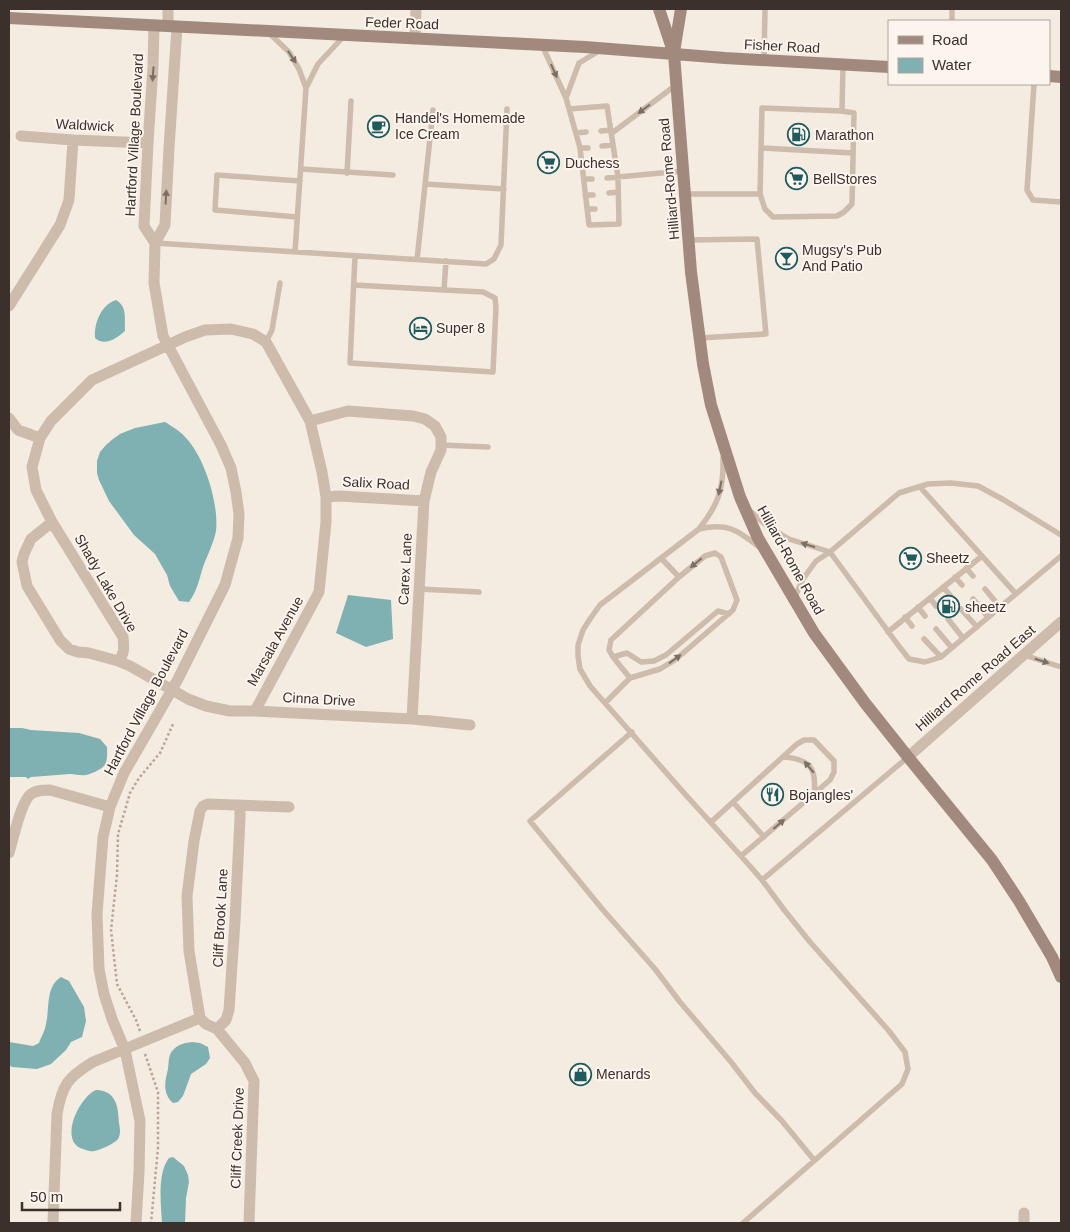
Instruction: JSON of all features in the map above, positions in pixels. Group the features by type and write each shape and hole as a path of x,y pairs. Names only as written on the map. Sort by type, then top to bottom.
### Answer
{"main road":[{"name":"Hilliard-Rome Road","path":"660,9 674,54"},
{"name":"Hilliard-Rome Road","path":"681,9 674,54 689,240 703,364 708,392 740,497 758,538 814,633 865,703 992,860 1024,909 1052,957 1061,977"},
{"name":"Feder Road","path":"9,18 542,45 674,54"},
{"name":"Fisher Road","path":"674,54 888,67"}],"street":[{"name":"Hartford Village Boulevard","path":"136,1223 140,1122 125,1050 112,1019 99,969 97,914 103,836 110,807 124,773 171,690 225,585 238,538 239,514 231,468 222,445 196,400 164,336 154,283 155,242 165,225 169,148 172,26 168,9"},
{"path":"415,39 416,9"},
{"name":"Hartford Village Boulevard","path":"154,25 144,226 155,242"},
{"name":"Waldwick","path":"21,136 148,143"},
{"path":"9,306 60,226 69,200 73,140"},
{"path":"168,345 184,336 205,330 231,329 253,334 266,342"},
{"name":"Marsala Avenue","path":"254,711 319,592 326,522 326,497 310,421 266,342"},
{"name":"Shady Lake Drive","path":"118,661 122,657 123,637 52,522 36,490 32,467 40,438 51,421 92,380 168,345"},
{"path":"310,421 348,411 413,416 425,419 435,426 441,437 441,445"},
{"path":"9,418 18,430 40,438"},
{"name":"Carex Lane","path":"412,719 424,501 430,472 442,450 441,445"},
{"name":"Salix Road","path":"326,497 339,496 424,501"},
{"path":"52,522 32,539 22,562 26,586 60,640 68,650 90,653 118,661 171,690"},
{"name":"Hilliard Rome Road East","path":"908,757 1061,622"},
{"name":"Cinna Drive","path":"171,690 206,706 230,711 412,719 470,725"},
{"path":"9,853 24,802 31,794 40,790 50,790 110,807"},
{"path":"53,1223 57,1114 66,1084 76,1072 93,1062 200,1018 189,952 187,896 200,811 203,806 208,804 289,806"},
{"name":"Cliff Brook Lane","path":"218,1029 226,1020 229,1010 240,805"},
{"name":"Cliff Creek Drive","path":"200,1018 206,1024 218,1029 245,1063 254,1081 249,1223"}],"lane":[{"path":"764,59 765,9"},
{"path":"268,32 289,52 299,69 306,88"},
{"path":"295,252 306,88 318,64 344,36"},
{"path":"542,45 566,98 569,109 576,133 580,148 589,225 619,224 618,177 607,106 569,109"},
{"path":"566,98 579,63 603,49"},
{"path":"842,111 843,64"},
{"path":"601,131 612,132 676,85"},
{"path":"1034,85 1028,190 1033,200 1061,202"},
{"path":"347,173 351,101"},
{"path":"762,108 854,112 852,204 837,216 773,217 765,209 760,194 761,148 762,108"},
{"path":"155,242 486,264 494,259 501,245 508,109"},
{"path":"417,260 433,110"},
{"path":"576,133 586,132"},
{"path":"602,146 614,145"},
{"path":"580,148 588,148"},
{"path":"761,148 853,153"},
{"path":"605,163 616,162"},
{"path":"582,165 590,164"},
{"path":"300,169 393,175"},
{"path":"606,178 683,171"},
{"path":"297,217 215,210 217,175 300,181"},
{"path":"584,179 592,179"},
{"path":"425,184 504,189"},
{"path":"609,193 618,192"},
{"path":"685,194 760,194"},
{"path":"585,195 593,195"},
{"path":"610,208 619,208"},
{"path":"587,209 595,209"},
{"path":"689,240 757,239 766,334 700,338"},
{"path":"354,285 483,292 495,298 493,372 350,363 355,256"},
{"path":"444,290 446,261"},
{"path":"266,342 272,330 280,282"},
{"path":"722,442 723,467 721,486 716,504 709,516 699,529 600,605 583,630 578,645 580,669 590,686 762,880 803,934 889,1031 906,1052 908,1069 902,1084 742,1223"},
{"path":"441,445 488,447"},
{"path":"794,599 816,561 830,552 899,493 928,484 951,483 978,486 1061,534"},
{"path":"920,487 1016,594"},
{"path":"743,504 767,526 789,539 830,552 909,659 925,662 941,657 1061,556"},
{"path":"699,529 712,527 733,528 767,553"},
{"path":"605,703 630,678 660,669 675,660 733,610 737,600 721,557 715,552 705,556 679,577 611,640 609,650 612,658 630,678"},
{"path":"888,632 982,556"},
{"path":"661,558 679,577"},
{"path":"966,568 973,576"},
{"path":"955,577 962,585"},
{"path":"943,587 950,595"},
{"path":"419,589 479,592"},
{"path":"985,590 1000,607"},
{"path":"930,598 936,606"},
{"path":"973,599 988,617"},
{"path":"918,607 925,616"},
{"path":"961,609 977,627"},
{"path":"612,658 627,653 641,662 654,661 666,655 718,611 729,614"},
{"path":"905,617 912,626"},
{"path":"948,620 964,638"},
{"path":"936,629 952,648"},
{"path":"924,639 941,657"},
{"path":"1024,655 1061,667"},
{"path":"632,732 530,821 655,969 755,1093 814,1160"},
{"path":"711,822 797,744 804,740 814,740 834,761 834,772 830,780 741,856"},
{"path":"784,757 796,758 805,762 813,771 815,781 814,794"},
{"path":"762,880 908,757"},
{"path":"733,802 764,837"}],"path":[{"path":"151,1223 158,1148 158,1092 146,1058 136,1020 117,984 111,930 117,875 118,834 130,793 139,778 160,753 173,724"}],"water":[{"path":"116,300 124,310 125,331 111,341 99,341 95,338 97,321 102,310"},
{"path":"165,422 184,436 199,457 205,469 215,508 215,535 196,590 189,602 179,601 155,554 134,535 109,501 97,473 97,461 100,452 113,439 135,428"},
{"path":"348,595 391,600 393,639 366,647 336,633"},
{"path":"9,728 79,733 100,739 107,747 106,762 100,769 86,775 70,774 31,777 28,779 26,777 9,777"},
{"path":"61,977 69,981 84,1007 86,1021 82,1037 71,1042 66,1050 51,1064 37,1069 12,1067 9,1065 9,1042 33,1046 39,1043 45,1027 52,986"},
{"path":"192,1042 208,1047 210,1058 206,1064 191,1074 183,1096 178,1102 173,1103 167,1095 165,1087 170,1056 172,1051 178,1046"},
{"path":"96,1090 108,1093 115,1101 120,1133 118,1139 113,1143 91,1151 76,1145 72,1138 72,1129 83,1101"},
{"path":"173,1157 184,1166 188,1175 185,1223 162,1223 161,1180 165,1164 169,1158"}],"place":[{"name":"Handel's Homemade Ice Cream","path":"379,126"},
{"name":"Marathon","path":"799,135"},
{"name":"Duchess","path":"549,163"},
{"name":"BellStores","path":"797,179"},
{"name":"Mugsy's Pub And Patio","path":"786,258"},
{"name":"Super 8","path":"420,328"},
{"name":"Sheetz","path":"910,558"},
{"name":"sheetz","path":"949,607"},
{"name":"Bojangles'","path":"773,795"},
{"name":"Menards","path":"580,1074"}]}
